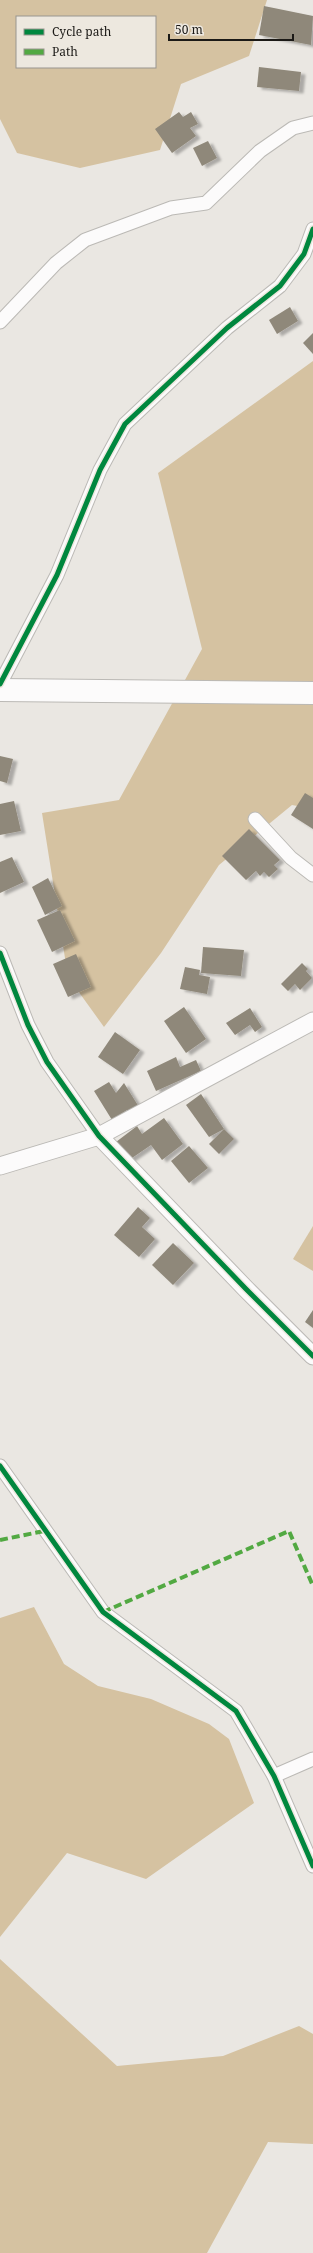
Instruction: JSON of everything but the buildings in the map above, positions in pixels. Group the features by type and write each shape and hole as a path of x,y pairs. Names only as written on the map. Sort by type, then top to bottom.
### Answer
{"highway":[{"path":"0,690 79,692 313,693"}],"street":[{"path":"0,322 56,263 85,240 171,208 206,203 260,151 293,128 313,123"},
{"path":"0,684 57,575 100,470 125,424 227,328 280,286 304,254 313,229"},
{"path":"255,819 291,858 313,875"},
{"path":"0,953 28,1025 47,1062 99,1136 246,1289 313,1356"},
{"path":"0,1166 99,1136 313,1021"},
{"path":"0,1466 103,1612 236,1711 274,1776 313,1866"},
{"path":"274,1776 313,1759"}],"shaded area":[{"path":"0,0 267,0 249,56 181,84 160,150 80,168 17,153 0,119"},
{"path":"313,361 313,809 292,805 219,865 161,953 104,1027 68,977 42,813 119,800 202,649 158,473"},
{"path":"313,1226 313,1271 293,1259"},
{"path":"34,1607 64,1664 98,1686 151,1699 209,1724 229,1739 254,1803 146,1879 67,1853 0,1937 0,1618"},
{"path":"0,1959 117,2066 223,2056 299,2026 313,2034 313,2144 268,2142 207,2253 0,2253"}],"marked path":[{"path":"0,1540 44,1531"},
{"path":"103,1612 289,1531 313,1586"}],"cycle path":[{"path":"0,684 57,575 100,470 125,424 227,328 280,286 304,254 313,229"},
{"path":"0,953 28,1025 47,1062 99,1136 246,1289 313,1356"},
{"path":"0,1466 103,1612 236,1711 274,1776 313,1866"}]}
